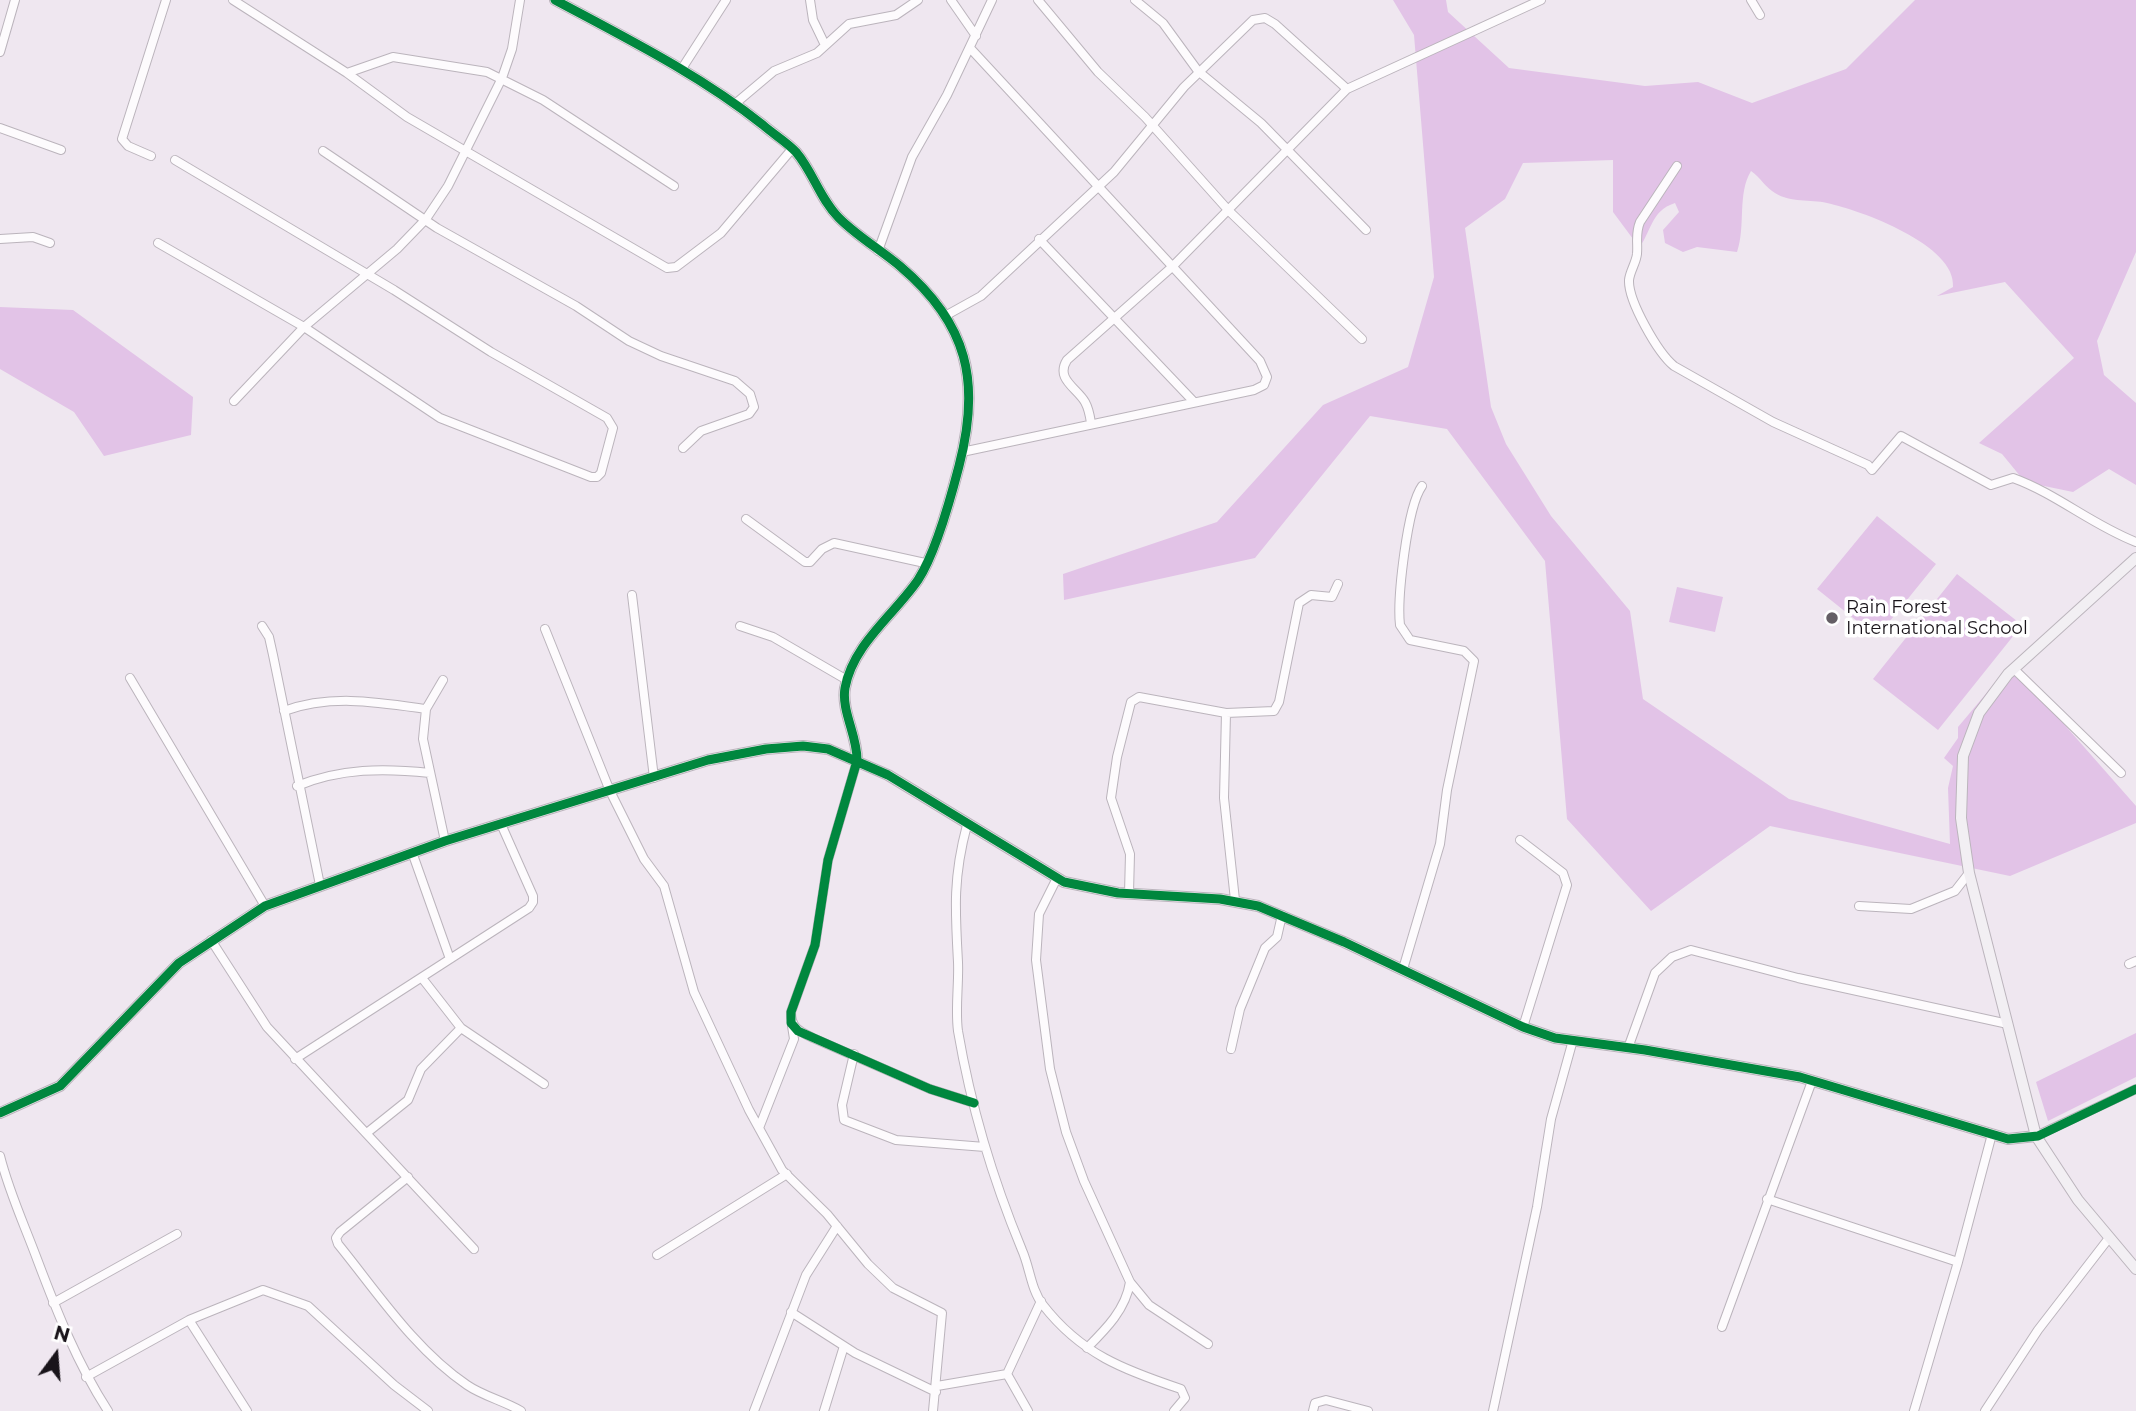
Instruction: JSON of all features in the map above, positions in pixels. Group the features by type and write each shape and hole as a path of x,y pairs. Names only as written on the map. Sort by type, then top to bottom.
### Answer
{"street":[{"path":"0,52 15,0"},
{"path":"151,156 128,146 122,135 166,0"},
{"path":"233,0 347,73 407,117 671,268 721,233 792,149"},
{"path":"234,401 304,327 367,275 426,219 466,150 502,78 512,49 520,0"},
{"path":"555,0 736,103 792,149 838,217 930,296 945,316 968,366 970,390 962,452 947,507 919,578 867,641 847,680 844,692 856,741 857,761 828,860 819,928 794,1001 791,1023 794,1039 759,1128"},
{"path":"681,70 726,0"},
{"path":"810,0 813,20 825,45"},
{"path":"736,103 774,71 810,58 849,24 896,15 918,0"},
{"path":"951,0 976,36"},
{"path":"878,251 912,157 970,48 992,0"},
{"path":"1038,0 1098,72 1229,212 1363,339"},
{"path":"1135,0 1163,23 1198,71 1288,149 1366,230"},
{"path":"1091,424 1086,404 1065,379 1063,369 1075,352 1172,267 1229,212 1347,89 1541,0"},
{"path":"1751,0 1760,15"},
{"path":"945,316 981,296 1039,239 1114,172 1198,71 1253,20 1265,19 1275,24 1347,89"},
{"path":"962,452 1260,387 1266,381 1266,371 970,48"},
{"path":"347,73 393,57 409,57 502,78 560,111 674,186"},
{"path":"0,128 61,150"},
{"path":"323,151 426,219 629,341 671,360 726,376 750,394 754,407 749,414 701,430 683,449"},
{"path":"158,243 304,327 440,418 550,463 594,478 599,476 613,433 613,426 607,418 491,352 175,160"},
{"path":"1677,166 1640,222 1636,261 1629,281 1634,302 1665,359 1773,422 1868,465 1872,470 1901,436 1991,485 2013,478 2025,482 2097,525 2136,542"},
{"path":"0,239 33,237 50,243"},
{"path":"1039,239 1194,402"},
{"path":"1403,969 1440,844 1447,790 1474,661 1464,651 1410,640 1400,625 1409,527 1417,493 1422,486"},
{"path":"746,519 805,562 810,562 822,549 834,543 925,563"},
{"path":"2136,558 2014,669 1979,713 1963,756 1961,818 1969,873 2036,1136 2078,1200 2136,1269"},
{"path":"1129,893 1130,854 1111,798 1128,708 1139,697 1226,713 1269,713 1277,708 1299,603 1311,595 1332,597 1338,584"},
{"path":"632,595 654,778"},
{"path":"262,626 269,637 297,786 320,886"},
{"path":"740,626 773,637 847,680"},
{"path":"545,629 610,792 644,859 664,886 694,992 759,1128 787,1174 837,1226 867,1264 892,1288 942,1313 933,1411"},
{"path":"2014,669 2121,773"},
{"path":"130,678 265,906"},
{"path":"443,680 426,709 424,739 445,841"},
{"path":"284,711 307,702 352,699 426,709"},
{"path":"1226,713 1224,798 1236,900"},
{"path":"0,1113 60,1086 143,997 179,963 265,906 445,841 708,760 766,749 803,746 828,750 888,775 1057,878 1082,886 1129,893 1236,900 1282,915 1523,1027 1573,1040 1812,1081 2008,1139 2036,1136 2136,1089"},
{"path":"297,786 317,778 356,770 430,773"},
{"path":"295,1059 529,908 533,902 501,824"},
{"path":"967,825 958,862 954,903 958,1032 985,1147 1005,1213 1041,1301 1087,1348 1130,1373 1181,1389 1185,1398 1174,1411"},
{"path":"1520,840 1563,873 1567,885 1523,1027"},
{"path":"412,852 450,959"},
{"path":"1858,906 1911,909 1955,891 1969,873"},
{"path":"1057,878 1039,914 1036,960 1050,1069 1066,1132 1084,1181 1130,1282 1149,1305 1208,1344"},
{"path":"1231,1049 1240,1009 1265,947 1277,936 1282,915"},
{"path":"211,940 267,1027 368,1132 474,1249"},
{"path":"1629,1048 1655,973 1672,957 1691,950 1798,978 2008,1024"},
{"path":"422,978 461,1028 544,1084"},
{"path":"791,1023 798,1031 930,1089 974,1103"},
{"path":"368,1132 408,1100 421,1069 461,1028"},
{"path":"1493,1411 1537,1208 1551,1119 1573,1040"},
{"path":"855,1054 841,1115 850,1124 896,1140 985,1147"},
{"path":"1722,1327 1812,1081"},
{"path":"1914,1411 1992,1134"},
{"path":"0,1156 8,1188 53,1303 86,1377 108,1411"},
{"path":"657,1255 787,1174"},
{"path":"408,1177 340,1232 336,1238 338,1244 405,1327 445,1369 470,1387 521,1411"},
{"path":"1767,1199 1958,1262"},
{"path":"754,1411 806,1275 837,1226"},
{"path":"53,1303 177,1234"},
{"path":"1985,1411 2038,1330 2109,1238"},
{"path":"1087,1348 1108,1326 1128,1298 1130,1282"},
{"path":"86,1377 189,1320 263,1290 309,1306 394,1385 428,1411"},
{"path":"1007,1374 1041,1301"},
{"path":"791,1312 844,1346 936,1389 1007,1374"},
{"path":"189,1320 247,1411"},
{"path":"824,1411 844,1346"},
{"path":"1007,1374 1028,1411"},
{"path":"1313,1411 1315,1403 1326,1400 1368,1411"}],"shaded area":[{"path":"1393,0 1446,0 1448,12 1509,68 1645,86 1698,82 1752,103 1846,69 1915,0 2136,0 2136,252 2097,341 2104,375 2136,403 2136,485 2109,469 2073,492 2025,482 2002,454 1979,443 2074,358 2005,282 1937,296 1953,287 1950,272 1940,257 1904,232 1861,213 1827,203 1781,196 1751,171 1744,190 1737,252 1697,247 1683,252 1665,243 1663,230 1679,212 1675,203 1656,217 1637,251 1636,243 1613,212 1613,160 1523,163 1505,199 1465,228 1491,407 1506,444 1551,516 1630,611 1643,699 1789,799 1950,844 1948,788 1953,766 1944,758 1958,738 1958,727 2011,664 2136,806 2136,823 2010,876 1770,826 1651,911 1567,819 1545,561 1447,429 1370,416 1255,558 1064,600 1063,574 1217,522 1323,405 1408,367 1434,277 1414,35"},
{"path":"0,307 73,310 193,397 191,435 104,456 74,412 0,369"},
{"path":"1877,516 1936,564 1877,637 1817,589"},
{"path":"1957,574 2022,625 1938,730 1873,679"},
{"path":"1677,587 1723,597 1715,632 1669,622"},
{"path":"2136,1033 2136,1077 2048,1121 2036,1082"}],"cycle path":[{"path":"555,0 688,73 739,107 788,145 802,160 832,211 924,288 955,333 968,381 969,407 959,466 942,525 924,569 908,593 865,644 849,672 844,697 857,761 828,860 815,945 791,1012 791,1023 798,1031 930,1089 974,1103"},
{"path":"0,1113 60,1086 179,963 265,906 445,841 708,760 766,749 803,746 828,749 888,775 1064,882 1118,893 1220,899 1258,906 1344,942 1523,1027 1555,1038 1645,1050 1800,1077 2008,1139 2038,1136 2136,1089"}],"place":[{"name":"Rain Forest International School","path":"1832,618"}]}
